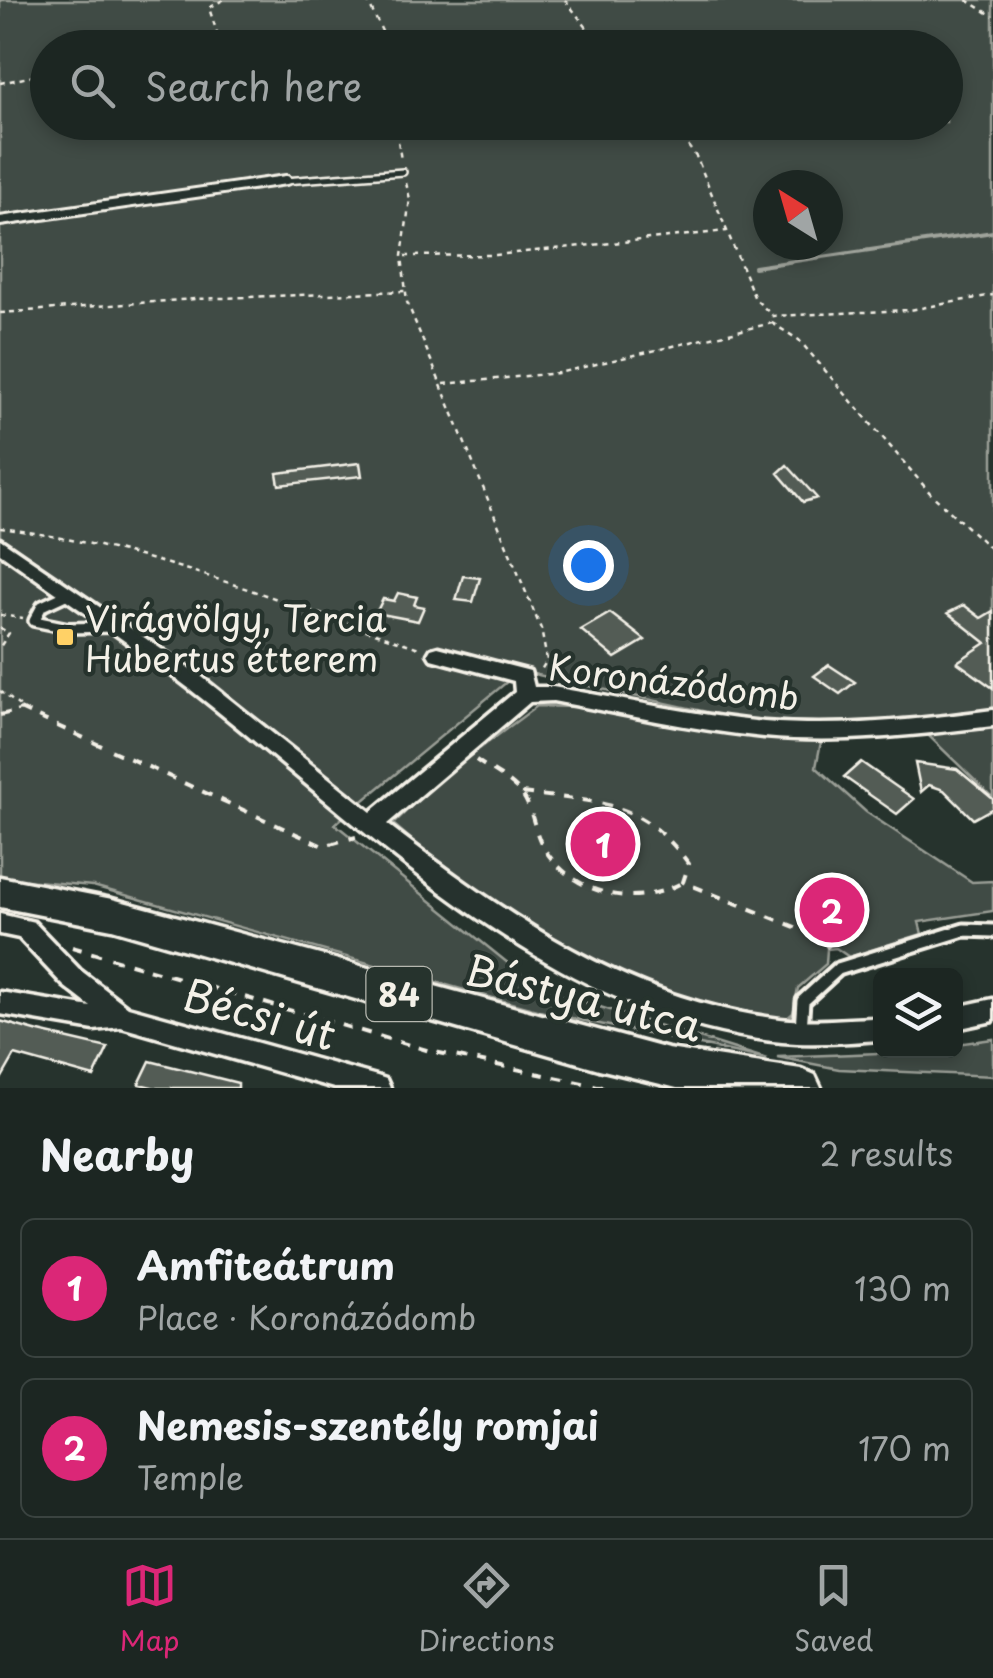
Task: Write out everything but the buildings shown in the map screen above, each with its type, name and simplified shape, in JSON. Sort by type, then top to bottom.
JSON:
[{"type":"main road","name":"Bástya utca","points":[[0,892],[112,914],[598,1051],[668,1068],[801,1088]]},
{"type":"street","points":[[0,545],[220,701],[364,830],[536,947],[664,1004],[726,1023],[801,1033],[873,1030]]},
{"type":"street","name":"Koronázódomb","points":[[438,654],[522,676],[525,695],[553,694],[735,726],[826,732],[908,729],[993,718]]},
{"type":"street","points":[[364,830],[525,695]]},
{"type":"street","name":"Bécsi út","points":[[0,924],[26,929],[72,978],[121,1016]]},
{"type":"street","name":"Bécsi út","points":[[0,1004],[94,1018],[121,1016],[377,1088]]},
{"type":"street","points":[[963,1017],[993,1013]]},
{"type":"lane","points":[[0,221],[264,182],[404,172]]},
{"type":"lane","points":[[70,593],[42,606],[34,621],[68,628],[116,626]]},
{"type":"lane","points":[[801,1033],[803,1002],[838,969],[964,930],[993,931]]},
{"type":"path","points":[[217,30],[209,8],[223,0]]},
{"type":"path","points":[[368,0],[382,30]]},
{"type":"path","points":[[565,0],[589,30]]},
{"type":"path","points":[[967,0],[993,16]]},
{"type":"path","points":[[0,83],[30,77]]},
{"type":"path","name":"Koronázódomb","points":[[397,140],[410,199],[402,256],[406,291],[541,629],[548,660],[525,695]]},
{"type":"path","points":[[684,140],[697,158],[750,288],[773,316],[772,323]]},
{"type":"path","points":[[402,256],[496,255],[727,232]]},
{"type":"path","points":[[0,314],[176,300],[406,291]]},
{"type":"path","points":[[773,316],[910,310],[993,295]]},
{"type":"path","points":[[443,384],[558,373],[772,323],[799,340],[931,494],[993,550]]},
{"type":"path","points":[[0,528],[48,534],[197,573],[363,632],[438,654]]},
{"type":"path","points":[[0,615],[34,621]]},
{"type":"path","points":[[0,628],[9,632],[0,647]]},
{"type":"path","points":[[205,677],[227,662]]},
{"type":"path","points":[[0,691],[22,710],[324,846],[364,830]]},
{"type":"path","points":[[0,716],[22,710]]},
{"type":"path","points":[[463,750],[522,793],[606,801],[634,812],[675,843],[688,864],[683,882],[654,899],[638,901],[594,887],[546,853],[533,829],[522,793]]},
{"type":"path","points":[[683,882],[820,937],[834,952],[838,969]]},
{"type":"path","points":[[33,935],[430,1050],[607,1088]]},
{"type":"shaded area","points":[[0,0],[993,0],[993,798],[927,734],[821,742],[816,767],[866,812],[972,882],[993,881],[993,911],[919,922],[922,934],[849,957],[836,948],[827,949],[826,964],[798,988],[793,1013],[777,1027],[611,976],[503,918],[393,824],[439,779],[537,706],[577,707],[812,740],[757,723],[520,671],[335,824],[539,988],[767,1059],[547,1013],[93,886],[0,878]]},
{"type":"shaded area","points":[[993,1039],[993,1076],[839,1069],[777,1057],[873,1053],[873,1058],[963,1058],[963,1043]]},
{"type":"waterway","points":[[754,267],[993,232]]},
{"type":"place","name":"Virágvölgy, Tercia Hubertus étterem","points":[[65,637]]},
{"type":"place","name":"Amfiteátrum","points":[[603,844]]},
{"type":"place","name":"Nemesis-szentély romjai","points":[[832,910]]}]
